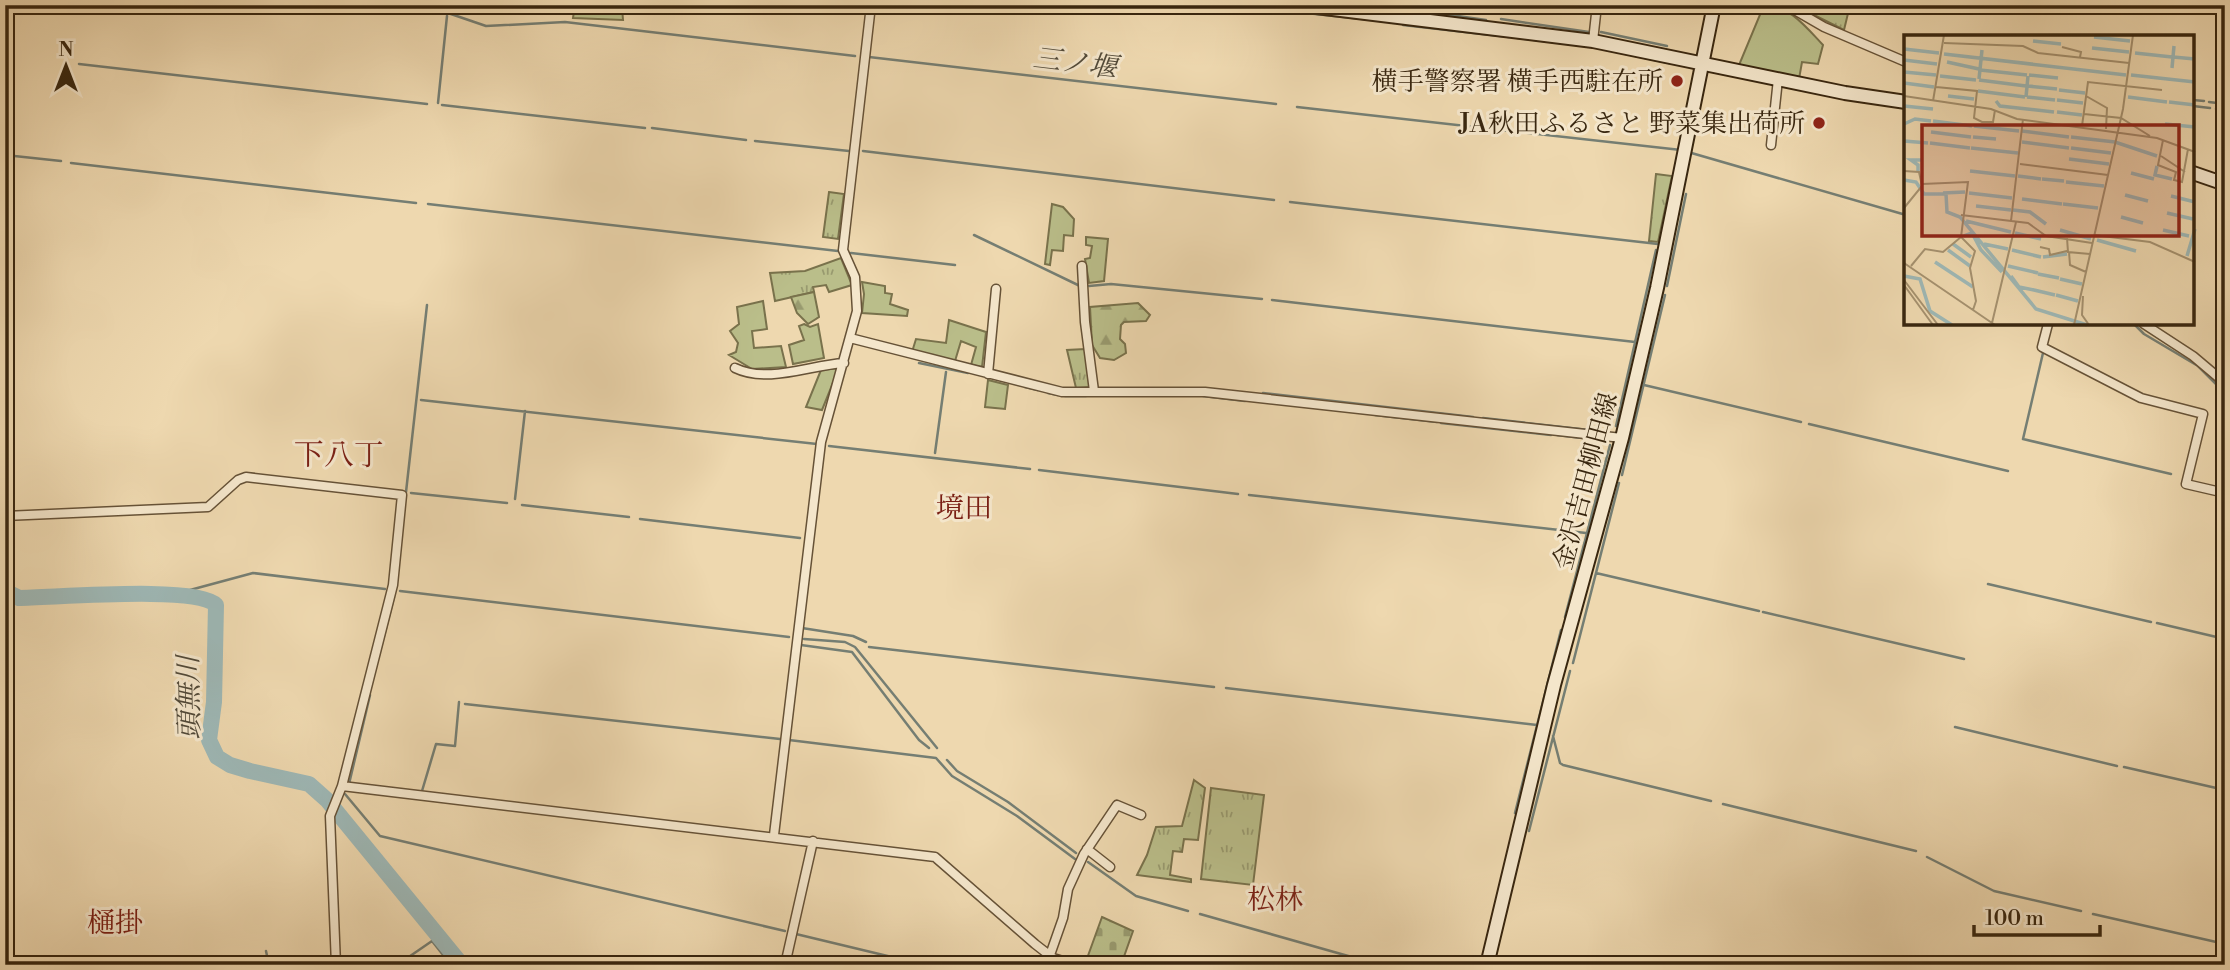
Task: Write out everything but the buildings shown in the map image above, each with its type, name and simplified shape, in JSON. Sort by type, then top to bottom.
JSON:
[{"type":"main road","points":[[1300,5],[1392,11],[1592,41],[1904,102]]},
{"type":"main road","name":"金沢吉田柳田線","points":[[1487,962],[1554,685],[1622,438],[1714,5]]},
{"type":"main road","points":[[2195,174],[2225,184]]},
{"type":"street","points":[[774,835],[821,442],[855,324],[858,293],[843,250],[871,5]]},
{"type":"street","points":[[1592,41],[1597,5]]},
{"type":"street","points":[[1786,5],[1824,27],[1904,61]]},
{"type":"street","points":[[1770,145],[1778,79]]},
{"type":"street","points":[[1082,266],[1087,345],[1094,391]]},
{"type":"street","points":[[988,374],[996,289]]},
{"type":"street","points":[[2047,326],[2042,347],[2141,398],[2203,414],[2186,484],[2225,493]]},
{"type":"street","points":[[2147,326],[2193,356],[2225,383]]},
{"type":"street","points":[[850,338],[1062,393],[1205,392],[1622,438]]},
{"type":"street","points":[[735,368],[745,373],[773,374],[821,364],[844,363]]},
{"type":"street","points":[[5,516],[208,507],[238,480],[246,477],[402,495],[393,585],[342,786],[330,816],[336,965]]},
{"type":"street","points":[[342,786],[774,835],[935,857],[1050,955],[1076,965]]},
{"type":"street","points":[[1050,955],[1063,918],[1068,889],[1087,849],[1117,805],[1141,815]]},
{"type":"street","points":[[785,965],[813,841]]},
{"type":"street","points":[[1087,849],[1110,867]]},
{"type":"street","points":[[1487,962],[1530,965]]},
{"type":"green space","points":[[575,5],[597,5],[598,11],[622,7],[623,20],[573,18]]},
{"type":"green space","points":[[1764,5],[1789,13],[1823,45],[1818,64],[1802,62],[1799,79],[1739,65]]},
{"type":"green space","points":[[1794,5],[1850,5],[1844,30]]},
{"type":"green space","points":[[1656,174],[1672,176],[1658,242],[1649,241]]},
{"type":"green space","points":[[829,192],[844,194],[838,239],[823,237]]},
{"type":"green space","points":[[1052,204],[1063,207],[1074,219],[1073,236],[1064,235],[1063,251],[1052,250],[1050,265],[1045,264]]},
{"type":"green space","points":[[1086,237],[1108,239],[1104,281],[1089,283],[1085,259],[1090,258],[1092,246],[1086,245]]},
{"type":"green space","points":[[841,258],[852,285],[829,292],[826,285],[813,287],[814,292],[775,301],[770,273],[805,271]]},
{"type":"green space","points":[[862,282],[885,286],[885,293],[892,294],[890,304],[908,310],[907,316],[862,313]]},
{"type":"green space","points":[[814,292],[819,317],[808,324],[797,313],[791,297]]},
{"type":"green space","points":[[763,301],[767,329],[752,331],[754,348],[781,346],[786,367],[752,369],[729,355],[736,352],[738,343],[730,331],[739,324],[737,307]]},
{"type":"green space","points":[[1138,303],[1150,315],[1146,321],[1124,322],[1121,325],[1120,339],[1125,344],[1126,353],[1114,360],[1100,358],[1092,345],[1090,307]]},
{"type":"green space","points":[[949,320],[986,332],[982,367],[971,365],[976,347],[961,341],[955,361],[912,352],[916,339],[946,343]]},
{"type":"green space","points":[[804,324],[810,327],[818,324],[824,358],[793,364],[789,345],[804,340],[799,326]]},
{"type":"green space","points":[[1085,349],[1091,387],[1076,388],[1067,350]]},
{"type":"green space","points":[[839,368],[822,410],[806,407],[821,370]]},
{"type":"green space","points":[[988,380],[1008,385],[1005,409],[985,407]]},
{"type":"green space","points":[[1194,780],[1205,788],[1198,840],[1184,839],[1182,852],[1173,851],[1170,875],[1191,879],[1191,882],[1137,875],[1156,827],[1182,826]]},
{"type":"green space","points":[[1211,788],[1264,795],[1253,885],[1201,879]]},
{"type":"green space","points":[[1102,917],[1133,931],[1121,965],[1085,964]]},
{"type":"waterway","name":"三ノ堰","points":[[386,5],[432,11]]},
{"type":"waterway","points":[[1237,5],[1291,11]]},
{"type":"waterway","points":[[2190,5],[2225,9]]},
{"type":"waterway","points":[[1401,8],[1486,20]]},
{"type":"waterway","name":"三ノ堰","points":[[448,13],[486,26],[565,22],[855,56]]},
{"type":"waterway","points":[[1306,13],[1381,21]]},
{"type":"waterway","points":[[438,103],[447,16]]},
{"type":"waterway","points":[[1501,19],[1589,32]]},
{"type":"waterway","points":[[1403,25],[1509,37]]},
{"type":"waterway","points":[[1601,32],[1667,46]]},
{"type":"waterway","points":[[1517,38],[1594,47]]},
{"type":"waterway","points":[[1607,50],[1669,63]]},
{"type":"waterway","name":"三ノ堰","points":[[869,57],[1276,104]]},
{"type":"waterway","points":[[79,64],[427,104]]},
{"type":"waterway","points":[[2195,100],[2204,101]]},
{"type":"waterway","points":[[2209,102],[2225,104]]},
{"type":"waterway","points":[[442,105],[645,128]]},
{"type":"waterway","points":[[2195,106],[2210,108]]},
{"type":"waterway","name":"三ノ堰","points":[[1297,107],[1681,150]]},
{"type":"waterway","points":[[2216,109],[2225,110]]},
{"type":"waterway","points":[[652,128],[746,140]]},
{"type":"waterway","points":[[755,141],[849,151]]},
{"type":"waterway","points":[[863,151],[1274,200]]},
{"type":"waterway","name":"三ノ堰","points":[[1688,152],[1904,214]]},
{"type":"waterway","points":[[5,155],[61,161]]},
{"type":"waterway","points":[[71,163],[416,203]]},
{"type":"waterway","points":[[2220,173],[2225,175]]},
{"type":"waterway","points":[[1667,286],[1686,194]]},
{"type":"waterway","points":[[1290,202],[1658,244]]},
{"type":"waterway","points":[[428,204],[838,251]]},
{"type":"waterway","points":[[974,235],[1080,286]]},
{"type":"waterway","points":[[1616,426],[1656,250]]},
{"type":"waterway","points":[[851,253],[955,265]]},
{"type":"waterway","points":[[1089,286],[1111,284],[1262,299]]},
{"type":"waterway","points":[[1622,475],[1665,295]]},
{"type":"waterway","points":[[1272,300],[1635,342]]},
{"type":"waterway","points":[[406,492],[427,305]]},
{"type":"waterway","name":"三ノ堰","points":[[2136,326],[2144,334],[2198,366],[2225,393]]},
{"type":"waterway","points":[[2043,353],[2023,439],[2171,474]]},
{"type":"waterway","points":[[919,363],[968,373]]},
{"type":"waterway","points":[[935,453],[946,372]]},
{"type":"waterway","points":[[1644,385],[1801,422]]},
{"type":"waterway","points":[[1025,387],[1038,390]]},
{"type":"waterway","points":[[1048,393],[1058,395]]},
{"type":"waterway","points":[[1263,393],[1473,417]]},
{"type":"waterway","points":[[1065,396],[1086,396]]},
{"type":"waterway","points":[[1203,396],[1245,401]]},
{"type":"waterway","points":[[421,400],[817,444]]},
{"type":"waterway","points":[[515,499],[525,411]]},
{"type":"waterway","points":[[1375,415],[1437,422]]},
{"type":"waterway","points":[[1483,418],[1598,431]]},
{"type":"waterway","points":[[1441,423],[1551,435]]},
{"type":"waterway","points":[[1809,424],[2008,471]]},
{"type":"waterway","points":[[1557,435],[1607,441]]},
{"type":"waterway","points":[[1565,617],[1610,445]]},
{"type":"waterway","points":[[829,446],[1030,469]]},
{"type":"waterway","points":[[1039,470],[1238,494]]},
{"type":"waterway","points":[[1573,663],[1619,483]]},
{"type":"waterway","points":[[411,493],[507,503]]},
{"type":"waterway","points":[[1249,495],[1586,533]]},
{"type":"waterway","points":[[522,505],[629,517]]},
{"type":"waterway","points":[[640,519],[800,538]]},
{"type":"waterway","points":[[184,595],[190,590],[253,573],[385,589]]},
{"type":"waterway","points":[[1596,573],[1759,611]]},
{"type":"waterway","points":[[1988,584],[2151,622]]},
{"type":"waterway","name":"頭無川","points":[[5,591],[19,598],[182,595],[216,605],[214,702],[209,740],[217,757],[230,765],[250,771],[309,784],[327,800],[462,965]]},
{"type":"waterway","points":[[400,591],[789,637]]},
{"type":"waterway","points":[[371,686],[394,597]]},
{"type":"waterway","points":[[1763,612],[1964,659]]},
{"type":"waterway","points":[[2157,623],[2225,639]]},
{"type":"waterway","points":[[802,628],[853,636],[866,642]]},
{"type":"waterway","points":[[1515,813],[1561,630]]},
{"type":"waterway","points":[[804,639],[845,642],[855,647],[937,748]]},
{"type":"waterway","points":[[801,645],[852,652],[919,740],[929,748]]},
{"type":"waterway","points":[[869,647],[1214,687]]},
{"type":"waterway","points":[[1529,831],[1570,671]]},
{"type":"waterway","points":[[1226,688],[1537,725]]},
{"type":"waterway","points":[[349,784],[370,695]]},
{"type":"waterway","points":[[422,791],[436,744],[455,746],[459,702]]},
{"type":"waterway","points":[[465,704],[780,739]]},
{"type":"waterway","points":[[1955,727],[2117,766]]},
{"type":"waterway","points":[[1553,736],[1560,763],[1563,765],[1711,801]]},
{"type":"waterway","points":[[789,740],[936,758],[952,776],[1017,816],[1075,859]]},
{"type":"waterway","points":[[947,760],[957,771],[1008,802],[1076,853]]},
{"type":"waterway","points":[[2124,767],[2225,790]]},
{"type":"waterway","points":[[345,794],[380,836],[785,931]]},
{"type":"waterway","points":[[1723,804],[1916,851]]},
{"type":"waterway","points":[[1927,857],[1994,891],[2081,911]]},
{"type":"waterway","points":[[1088,862],[1136,896],[1188,911]]},
{"type":"waterway","points":[[1200,914],[1380,965]]},
{"type":"waterway","points":[[2093,914],[2225,944]]},
{"type":"waterway","points":[[796,934],[925,965]]},
{"type":"waterway","points":[[379,965],[400,963],[432,941],[451,965]]},
{"type":"waterway","points":[[266,951],[269,965]]},
{"type":"waterway","points":[[1329,965],[1331,961]]},
{"type":"place","name":"横手警察署 横手西駐在所","points":[[1677,81]]},
{"type":"place","name":"JA秋田ふるさと 野菜集出荷所","points":[[1819,123]]},
{"type":"district","name":"下八丁","points":[[339,455]]},
{"type":"district","name":"境田","points":[[964,507]]},
{"type":"district","name":"松林","points":[[1275,899]]},
{"type":"district","name":"樋掛","points":[[115,922]]}]
